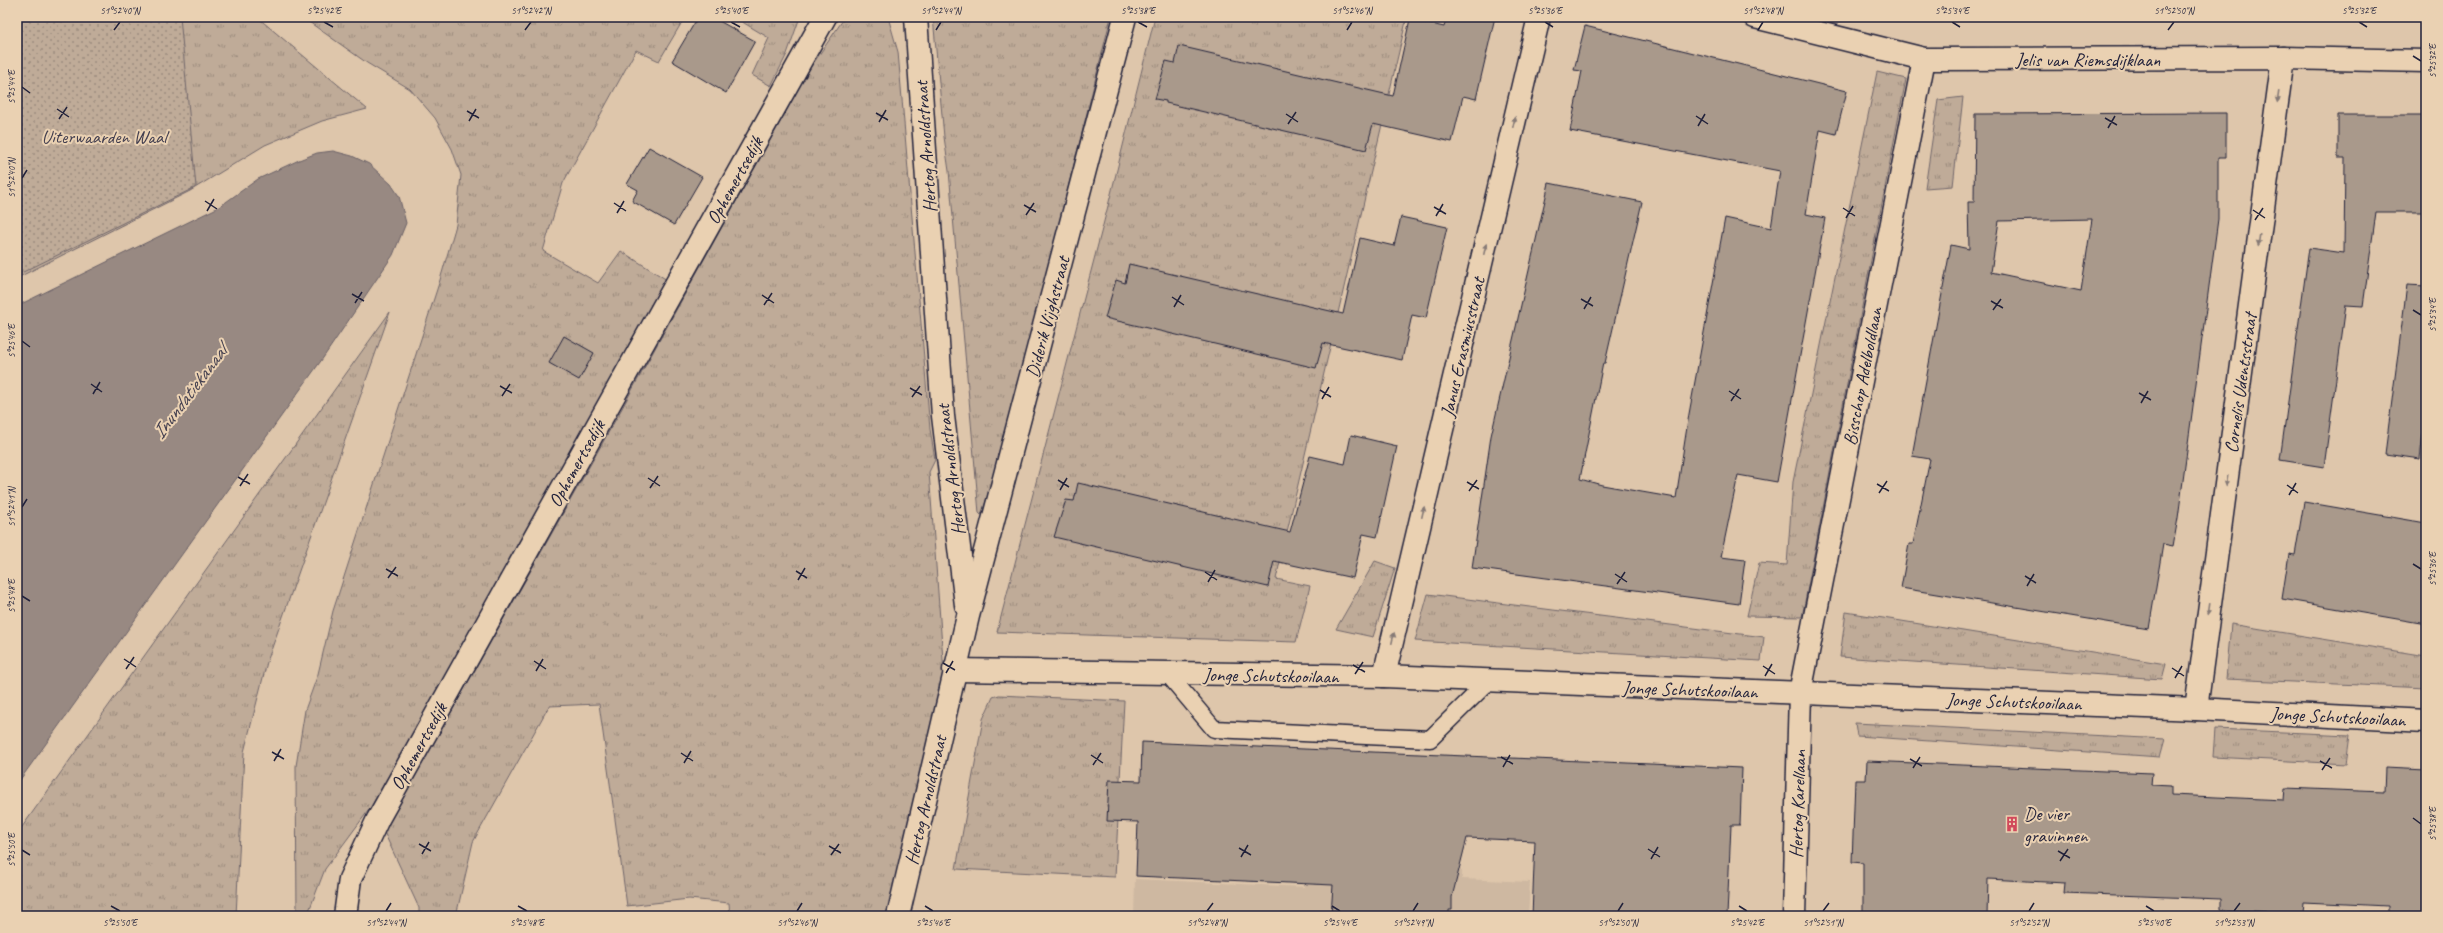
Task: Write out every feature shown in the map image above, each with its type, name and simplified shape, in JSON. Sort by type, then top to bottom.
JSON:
[{"type":"street","name":"Ophemertsedijk","points":[[345,916],[350,879],[378,819],[825,17]]},
{"type":"street","name":"Hertog Arnoldstraat","points":[[898,916],[954,670],[968,616],[943,416],[916,17]]},
{"type":"street","name":"Diderik Vijghstraat","points":[[968,616],[1125,17]]},
{"type":"street","name":"Janus Erasmiusstraat","points":[[1384,676],[1539,17]]},
{"type":"street","name":"Jelis van Riemsdijklaan","points":[[1755,17],[1924,59],[2284,58],[2426,61]]},
{"type":"street","name":"Cornelis Udentsstraat","points":[[2196,708],[2284,58]]},
{"type":"street","name":"Bisschop Adelboldlaan","points":[[1800,693],[1924,59]]},
{"type":"street","name":"Jonge Schutskooilaan","points":[[954,670],[1384,676],[2196,708],[2426,721]]},
{"type":"street","name":"Hertog Karellaan","points":[[1794,916],[1800,693]]},
{"type":"lane","points":[[1167,673],[1214,729],[1430,739],[1490,680]]},
{"type":"shaded area","points":[[1306,863],[1462,870],[1462,879],[1530,882],[1528,916],[1134,916],[1135,879],[1304,887]]},
{"type":"green space","name":"Uiterwaarden Waal","points":[[17,17],[257,17],[367,109],[322,121],[265,145],[190,191],[17,278]]},
{"type":"green space","name":"Uiterwaarden Waal","points":[[17,17],[180,17],[196,187],[17,275]]},
{"type":"green space","points":[[302,17],[685,17],[659,61],[636,50],[563,183],[543,251],[598,283],[621,251],[667,280],[371,807],[325,869],[307,916],[297,916],[296,766],[305,710],[318,674],[333,611],[440,280],[456,225],[461,175],[452,149],[435,118],[410,89],[367,63]]},
{"type":"green space","points":[[734,17],[800,17],[787,54],[771,86],[752,75],[769,38]]},
{"type":"green space","points":[[845,17],[888,17],[898,52],[930,429],[935,460],[929,472],[944,673],[912,828],[887,916],[730,916],[729,903],[689,899],[627,906],[599,704],[549,706],[473,842],[456,916],[419,916],[419,908],[384,832],[621,410],[808,71]]},
{"type":"green space","points":[[933,17],[1111,17],[998,467],[981,515],[979,513],[949,171],[944,137]]},
{"type":"green space","points":[[1155,17],[1407,17],[1276,579],[1310,586],[1296,642],[997,632],[1108,206]]},
{"type":"green space","points":[[1877,72],[1906,79],[1802,617],[1747,616],[1759,563],[1787,565],[1793,482]]},
{"type":"green space","points":[[1963,97],[1953,186],[1925,188],[1938,100]]},
{"type":"green space","points":[[390,312],[267,662],[244,752],[236,916],[17,916],[17,834]]},
{"type":"green space","points":[[1375,561],[1395,568],[1373,637],[1336,629]]},
{"type":"green space","points":[[1428,594],[1764,637],[1761,661],[1415,641]]},
{"type":"green space","points":[[1846,612],[2166,664],[2162,679],[1840,657]]},
{"type":"green space","points":[[2231,624],[2426,656],[2426,688],[2226,679]]},
{"type":"green space","points":[[999,695],[1124,701],[1115,877],[956,869],[983,719],[993,697]]},
{"type":"green space","points":[[1855,723],[2165,739],[2160,757],[1857,736]]},
{"type":"green space","points":[[2215,729],[2350,735],[2346,764],[2213,757]]},
{"type":"water","name":"Inundatiekanaal","points":[[333,151],[352,156],[369,164],[391,184],[399,196],[406,223],[393,255],[323,358],[17,784],[17,306],[219,207],[258,179],[317,153]]},
{"type":"building","points":[[698,17],[712,17],[755,41],[726,93],[672,61]]},
{"type":"building","points":[[1447,17],[1495,17],[1476,99],[1463,96],[1452,142],[1373,124],[1366,150],[1166,103],[1166,101],[1155,99],[1166,61],[1175,63],[1179,46],[1393,96],[1410,19],[1444,27]]},
{"type":"building","points":[[1585,26],[1847,91],[1836,134],[1820,130],[1806,214],[1825,218],[1777,482],[1738,475],[1721,557],[1745,560],[1739,604],[1472,568],[1491,436],[1549,183],[1642,202],[1605,363],[1603,363],[1580,479],[1602,485],[1676,498],[1689,414],[1725,218],[1771,228],[1780,171],[1570,131],[1582,71],[1574,70]]},
{"type":"building","points":[[2226,113],[2226,158],[2218,158],[2218,219],[2178,518],[2173,546],[2163,544],[2149,629],[1901,588],[1909,544],[1913,544],[1930,459],[1912,456],[1951,245],[1969,249],[1968,202],[1974,202],[1975,114]],"holes":[[[2092,219],[2081,291],[1991,272],[1999,221]]]},
{"type":"building","points":[[2338,115],[2426,115],[2426,212],[2376,212],[2363,306],[2346,305],[2324,467],[2280,460],[2309,248],[2344,253],[2345,158],[2338,158]]},
{"type":"building","points":[[649,147],[702,177],[674,225],[632,201],[638,190],[627,184]]},
{"type":"building","points":[[1401,217],[1447,227],[1426,318],[1412,315],[1402,360],[1323,343],[1316,368],[1105,318],[1116,280],[1125,283],[1129,264],[1343,314],[1360,238],[1394,246]]},
{"type":"building","points":[[2407,285],[2426,286],[2426,406],[2420,459],[2385,454]]},
{"type":"building","points":[[564,336],[594,353],[579,380],[549,363]]},
{"type":"building","points":[[1351,435],[1397,446],[1377,537],[1363,534],[1353,578],[1274,561],[1268,587],[1054,537],[1066,500],[1074,501],[1078,483],[1290,532],[1310,456],[1345,464]]},
{"type":"building","points":[[2304,502],[2426,523],[2426,624],[2282,599],[2289,554],[2295,555]]},
{"type":"building","points":[[1142,742],[1742,768],[1740,825],[1731,825],[1727,916],[1532,916],[1535,841],[1467,838],[1452,897],[1452,910],[1449,910],[1449,916],[1331,916],[1333,885],[1136,876],[1138,822],[1107,821],[1109,780],[1141,781]]},
{"type":"building","points":[[1867,761],[2152,773],[2151,785],[2171,786],[2171,795],[2284,800],[2285,788],[2384,792],[2385,768],[2426,770],[2426,916],[2388,916],[2388,906],[2304,902],[2303,913],[2221,910],[2221,899],[2064,893],[2065,883],[1988,879],[1987,916],[1863,916],[1863,863],[1852,862],[1855,780],[1866,780]]},
{"type":"place","name":"De vier gravinnen","points":[[2012,824]]}]
